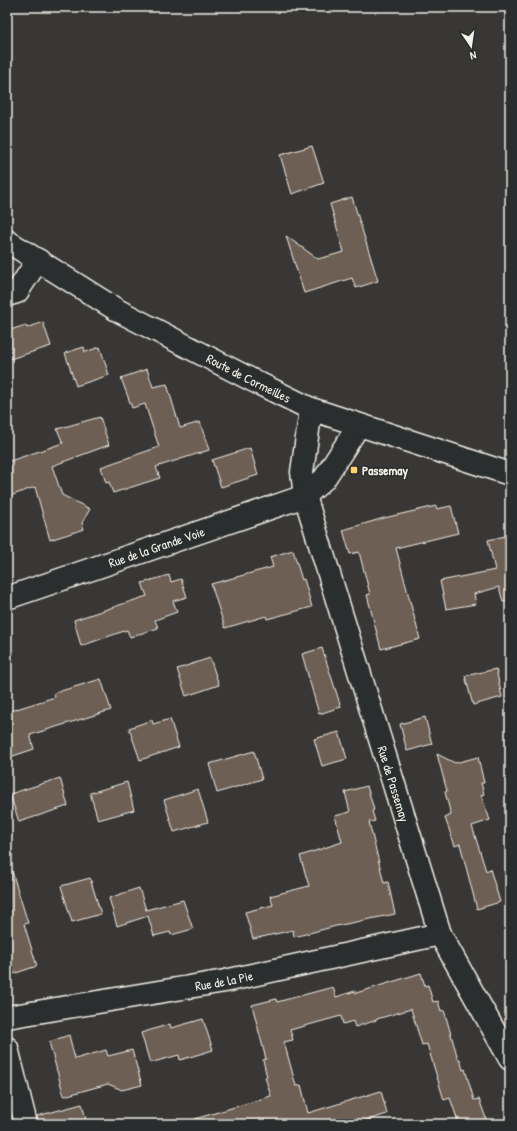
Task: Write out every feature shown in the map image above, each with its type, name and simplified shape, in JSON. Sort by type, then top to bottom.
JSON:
[{"type":"street","name":"Route de Cormeilles","points":[[7,241],[117,310],[311,409],[510,474]]},
{"type":"street","points":[[7,294],[17,292],[38,260]]},
{"type":"street","points":[[305,496],[302,472],[311,409]]},
{"type":"street","name":"Rue de la Grande Voie","points":[[7,598],[305,496],[324,478],[359,425]]},
{"type":"street","name":"Rue de Passemay","points":[[305,496],[444,945],[510,1059]]},
{"type":"street","name":"Rue de la Pie","points":[[7,1017],[225,981],[440,934]]},
{"type":"street","points":[[7,1048],[26,1124]]},
{"type":"building","points":[[312,146],[324,183],[292,194],[280,155]]},
{"type":"building","points":[[352,197],[378,281],[356,288],[352,278],[304,293],[286,236],[318,259],[344,252],[330,204]]},
{"type":"building","points":[[43,322],[51,346],[7,360],[7,331],[26,325],[27,328]]},
{"type":"building","points":[[84,347],[85,352],[100,347],[109,375],[76,386],[65,353]]},
{"type":"building","points":[[147,369],[153,387],[167,384],[180,428],[200,422],[209,450],[156,467],[160,478],[113,493],[109,482],[106,483],[101,467],[159,447],[145,404],[132,408],[121,378]]},
{"type":"building","points":[[100,417],[109,445],[52,466],[62,495],[90,509],[82,523],[84,529],[50,540],[35,487],[7,497],[7,462],[63,443],[57,429]]},
{"type":"building","points":[[250,448],[258,475],[221,487],[212,460]]},
{"type":"building","points":[[436,506],[437,509],[451,506],[458,533],[396,548],[420,639],[381,649],[367,595],[370,594],[359,552],[350,554],[343,530],[384,518]]},
{"type":"building","points":[[510,535],[510,601],[503,602],[499,587],[474,594],[476,604],[446,609],[440,581],[495,570],[488,540]]},
{"type":"building","points":[[293,550],[302,580],[304,579],[312,607],[267,619],[266,616],[225,628],[211,584],[273,567],[270,557]]},
{"type":"building","points":[[169,575],[171,582],[181,579],[187,597],[173,601],[177,612],[155,620],[158,628],[130,637],[127,630],[81,646],[74,620],[147,596],[142,583]]},
{"type":"building","points":[[322,648],[341,707],[319,714],[302,654]]},
{"type":"building","points":[[210,658],[219,685],[186,696],[177,669]]},
{"type":"building","points":[[496,669],[502,697],[473,705],[465,676]]},
{"type":"building","points":[[101,679],[111,710],[30,735],[34,749],[7,758],[7,712],[55,697],[54,693]]},
{"type":"building","points":[[425,717],[432,744],[407,751],[400,724]]},
{"type":"building","points":[[170,719],[179,747],[140,760],[129,728],[152,720],[153,724]]},
{"type":"building","points":[[339,732],[347,759],[322,766],[314,739]]},
{"type":"building","points":[[254,751],[262,779],[217,793],[209,764]]},
{"type":"building","points":[[437,754],[455,763],[478,757],[484,783],[481,783],[484,794],[481,795],[490,820],[472,826],[486,871],[490,869],[500,902],[477,909],[460,844],[455,846],[445,818],[451,815],[445,792],[447,791]]},
{"type":"building","points":[[60,778],[68,806],[19,822],[10,794]]},
{"type":"building","points":[[127,782],[134,810],[98,820],[90,793]]},
{"type":"building","points":[[367,786],[374,810],[372,811],[375,821],[369,822],[384,883],[388,882],[395,914],[336,926],[294,937],[293,930],[253,939],[245,912],[273,905],[270,896],[309,886],[300,856],[342,842],[335,816],[350,812],[345,792]]},
{"type":"building","points":[[198,789],[208,822],[174,832],[164,800]]},
{"type":"building","points":[[11,868],[28,923],[24,924],[37,966],[13,974],[7,957],[7,869]]},
{"type":"building","points":[[90,878],[101,914],[72,922],[61,886]]},
{"type":"building","points":[[139,888],[146,910],[183,900],[193,929],[171,935],[170,932],[154,936],[148,916],[117,926],[109,898]]},
{"type":"building","points":[[421,973],[425,986],[428,985],[433,1002],[438,1001],[441,1011],[444,1010],[458,1059],[460,1059],[463,1070],[465,1069],[474,1100],[479,1099],[488,1124],[459,1124],[450,1098],[444,1100],[427,1044],[422,1045],[411,1009],[355,1027],[353,1021],[343,1024],[341,1016],[290,1030],[293,1040],[284,1042],[296,1086],[301,1085],[308,1113],[381,1091],[387,1114],[355,1124],[196,1124],[195,1119],[271,1096],[265,1077],[267,1077],[263,1060],[266,1059],[252,1005],[276,999],[277,1002],[333,987],[336,997],[355,991],[356,993]]},
{"type":"building","points":[[203,1019],[213,1050],[180,1060],[179,1055],[150,1063],[141,1033],[170,1024],[171,1028]]},
{"type":"building","points":[[69,1035],[75,1059],[106,1050],[108,1056],[132,1050],[142,1085],[122,1090],[108,1084],[64,1096],[49,1042]]},
{"type":"building","points":[[82,1104],[87,1124],[38,1124],[37,1116]]},
{"type":"place","name":"Passemay","points":[[354,470]]}]
